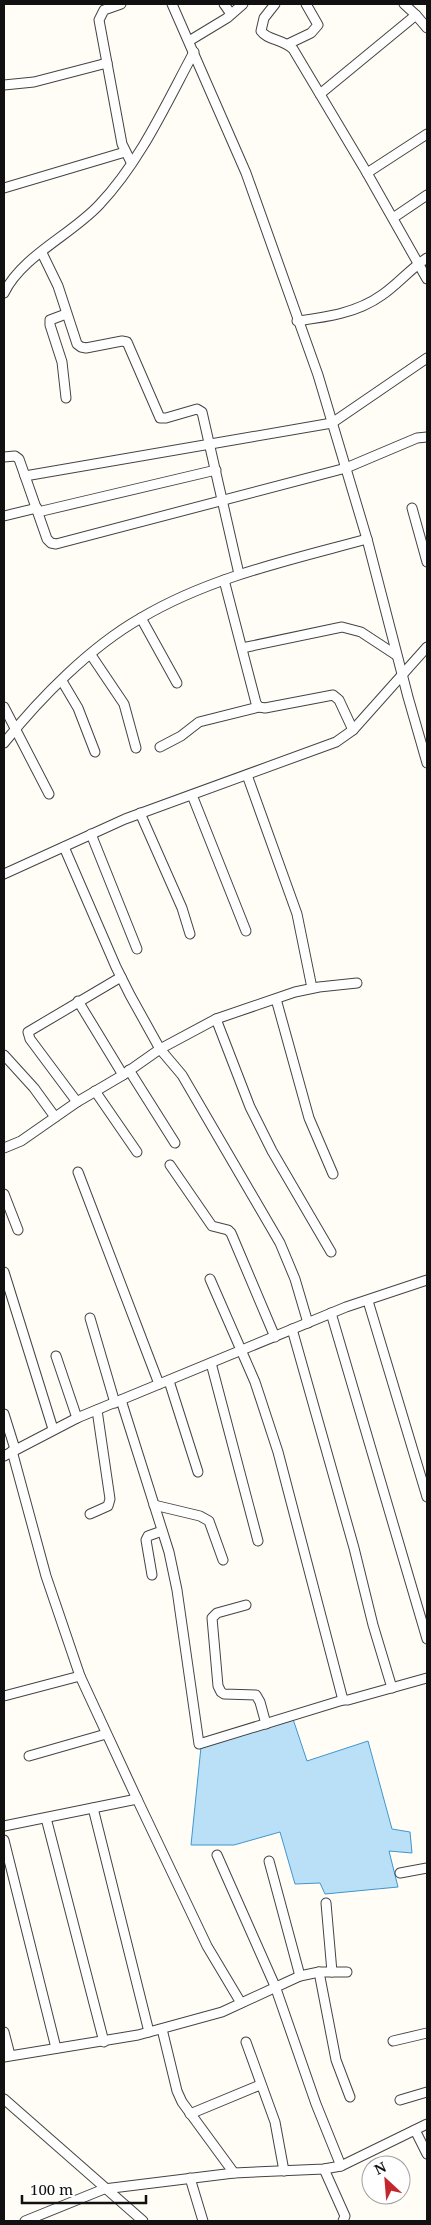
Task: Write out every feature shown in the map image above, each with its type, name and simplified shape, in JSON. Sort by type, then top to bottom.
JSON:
[{"type":"street","points":[[121,4],[104,10],[99,20],[125,152],[132,162]]},
{"type":"street","points":[[172,4],[246,173],[318,375],[367,539],[402,676],[425,742],[427,762]]},
{"type":"street","points":[[224,4],[231,14]]},
{"type":"street","points":[[189,42],[243,4]]},
{"type":"street","points":[[274,4],[264,18],[261,31],[264,35],[288,44],[367,173],[427,279]]},
{"type":"street","points":[[288,44],[311,33],[318,25],[306,4]]},
{"type":"street","points":[[404,4],[416,14],[427,28]]},
{"type":"street","points":[[320,94],[416,14]]},
{"type":"street","points":[[4,276],[18,271],[42,253],[87,217],[100,204],[132,162],[194,52]]},
{"type":"street","points":[[4,84],[34,82],[107,63]]},
{"type":"street","points":[[367,173],[427,134]]},
{"type":"street","points":[[4,188],[125,152]]},
{"type":"street","points":[[393,218],[427,195]]},
{"type":"street","points":[[42,253],[58,286],[74,337],[81,347],[122,341],[127,342],[160,418],[200,410],[210,444],[239,574]]},
{"type":"street","points":[[298,321],[334,316],[371,303],[427,258]]},
{"type":"street","points":[[4,293],[18,271]]},
{"type":"street","points":[[66,314],[50,320],[62,362],[66,398]]},
{"type":"street","points":[[25,476],[332,423],[427,358]]},
{"type":"street","points":[[4,457],[15,456],[19,459],[47,538],[51,543],[56,544],[346,468],[417,438],[427,437]]},
{"type":"street","points":[[4,516],[216,470]]},
{"type":"street","points":[[412,508],[427,562]]},
{"type":"street","points":[[4,743],[35,705],[91,655],[141,618],[186,594],[239,574],[367,539]]},
{"type":"street","points":[[224,580],[256,703],[259,707]]},
{"type":"street","points":[[141,618],[177,683]]},
{"type":"street","points":[[242,648],[342,628],[360,632],[396,654]]},
{"type":"street","points":[[4,874],[140,814],[336,742],[353,730],[427,647]]},
{"type":"street","points":[[91,655],[121,699],[136,748]]},
{"type":"street","points":[[62,681],[78,708],[95,752]]},
{"type":"street","points":[[160,748],[181,736],[192,725],[205,720],[259,707],[265,708],[333,695],[339,700],[353,730]]},
{"type":"street","points":[[4,706],[48,794]]},
{"type":"street","points":[[247,775],[297,914],[312,988]]},
{"type":"street","points":[[192,795],[246,931]]},
{"type":"street","points":[[140,814],[182,908],[190,934]]},
{"type":"street","points":[[91,834],[137,949]]},
{"type":"street","points":[[64,847],[121,977],[160,1049],[182,1075],[280,1243],[295,1279],[308,1323]]},
{"type":"street","points":[[77,1102],[28,1035],[32,1028],[121,977]]},
{"type":"street","points":[[4,1148],[21,1141],[77,1102],[160,1049],[216,1019],[312,988],[357,983]]},
{"type":"street","points":[[276,999],[309,1118],[333,1174]]},
{"type":"street","points":[[78,1001],[175,1143]]},
{"type":"street","points":[[216,1019],[250,1107],[272,1151],[331,1252]]},
{"type":"street","points":[[4,1055],[34,1088],[55,1117]]},
{"type":"street","points":[[95,1091],[137,1152]]},
{"type":"street","points":[[170,1165],[212,1226],[228,1230],[231,1233],[275,1337]]},
{"type":"street","points":[[78,1172],[160,1384]]},
{"type":"street","points":[[4,1194],[18,1230]]},
{"type":"street","points":[[4,1272],[8,1304],[53,1429]]},
{"type":"street","points":[[210,1279],[255,1382],[278,1452],[343,1700]]},
{"type":"street","points":[[10,1452],[53,1429],[241,1350],[331,1313],[427,1280]]},
{"type":"street","points":[[368,1300],[427,1497]]},
{"type":"street","points":[[331,1313],[427,1639]]},
{"type":"street","points":[[90,1318],[162,1531],[177,1590],[197,1741],[199,1744],[343,1700],[427,1678]]},
{"type":"street","points":[[292,1329],[392,1688]]},
{"type":"street","points":[[56,1356],[78,1418]]},
{"type":"street","points":[[211,1363],[258,1541]]},
{"type":"street","points":[[169,1380],[198,1472]]},
{"type":"street","points":[[90,1514],[108,1506],[110,1499],[97,1410]]},
{"type":"street","points":[[4,1414],[10,1452],[46,1576],[80,1676],[207,1946],[240,2003]]},
{"type":"street","points":[[154,1505],[200,1516],[209,1521],[223,1560]]},
{"type":"street","points":[[152,1575],[146,1540],[148,1536],[162,1531]]},
{"type":"street","points":[[246,1605],[217,1614],[212,1618],[218,1686],[224,1694],[256,1695],[266,1724]]},
{"type":"street","points":[[4,1696],[80,1676]]},
{"type":"street","points":[[29,1756],[106,1734]]},
{"type":"street","points":[[4,1826],[137,1799]]},
{"type":"street","points":[[92,1808],[149,2032]]},
{"type":"street","points":[[46,1818],[104,2042]]},
{"type":"street","points":[[4,1840],[7,1862],[56,2048]]},
{"type":"street","points":[[217,1856],[275,1986],[316,2104],[341,2166]]},
{"type":"street","points":[[269,1861],[300,1976]]},
{"type":"street","points":[[400,1873],[427,1868]]},
{"type":"street","points":[[326,1903],[332,1972]]},
{"type":"street","points":[[319,1972],[336,2060],[350,2097]]},
{"type":"street","points":[[4,2032],[7,2056],[104,2042],[162,2029],[222,2012],[300,1976],[319,1972],[347,1972]]},
{"type":"street","points":[[162,2029],[177,2090],[190,2114],[234,2174]]},
{"type":"street","points":[[393,2041],[427,2033]]},
{"type":"street","points":[[246,2042],[277,2130],[284,2171]]},
{"type":"street","points":[[190,2114],[260,2086]]},
{"type":"street","points":[[400,2100],[427,2092]]},
{"type":"street","points":[[4,2099],[142,2221]]},
{"type":"street","points":[[24,2221],[104,2189],[190,2178],[324,2170],[341,2166],[427,2124]]},
{"type":"street","points":[[415,2130],[427,2154]]},
{"type":"street","points":[[324,2170],[345,2216],[343,2221]]},
{"type":"street","points":[[190,2178],[203,2221]]},
{"type":"water","points":[[293,1719],[307,1761],[368,1741],[392,1829],[410,1832],[412,1853],[389,1851],[398,1887],[325,1894],[320,1883],[295,1884],[280,1832],[234,1845],[191,1845],[201,1747]]}]
